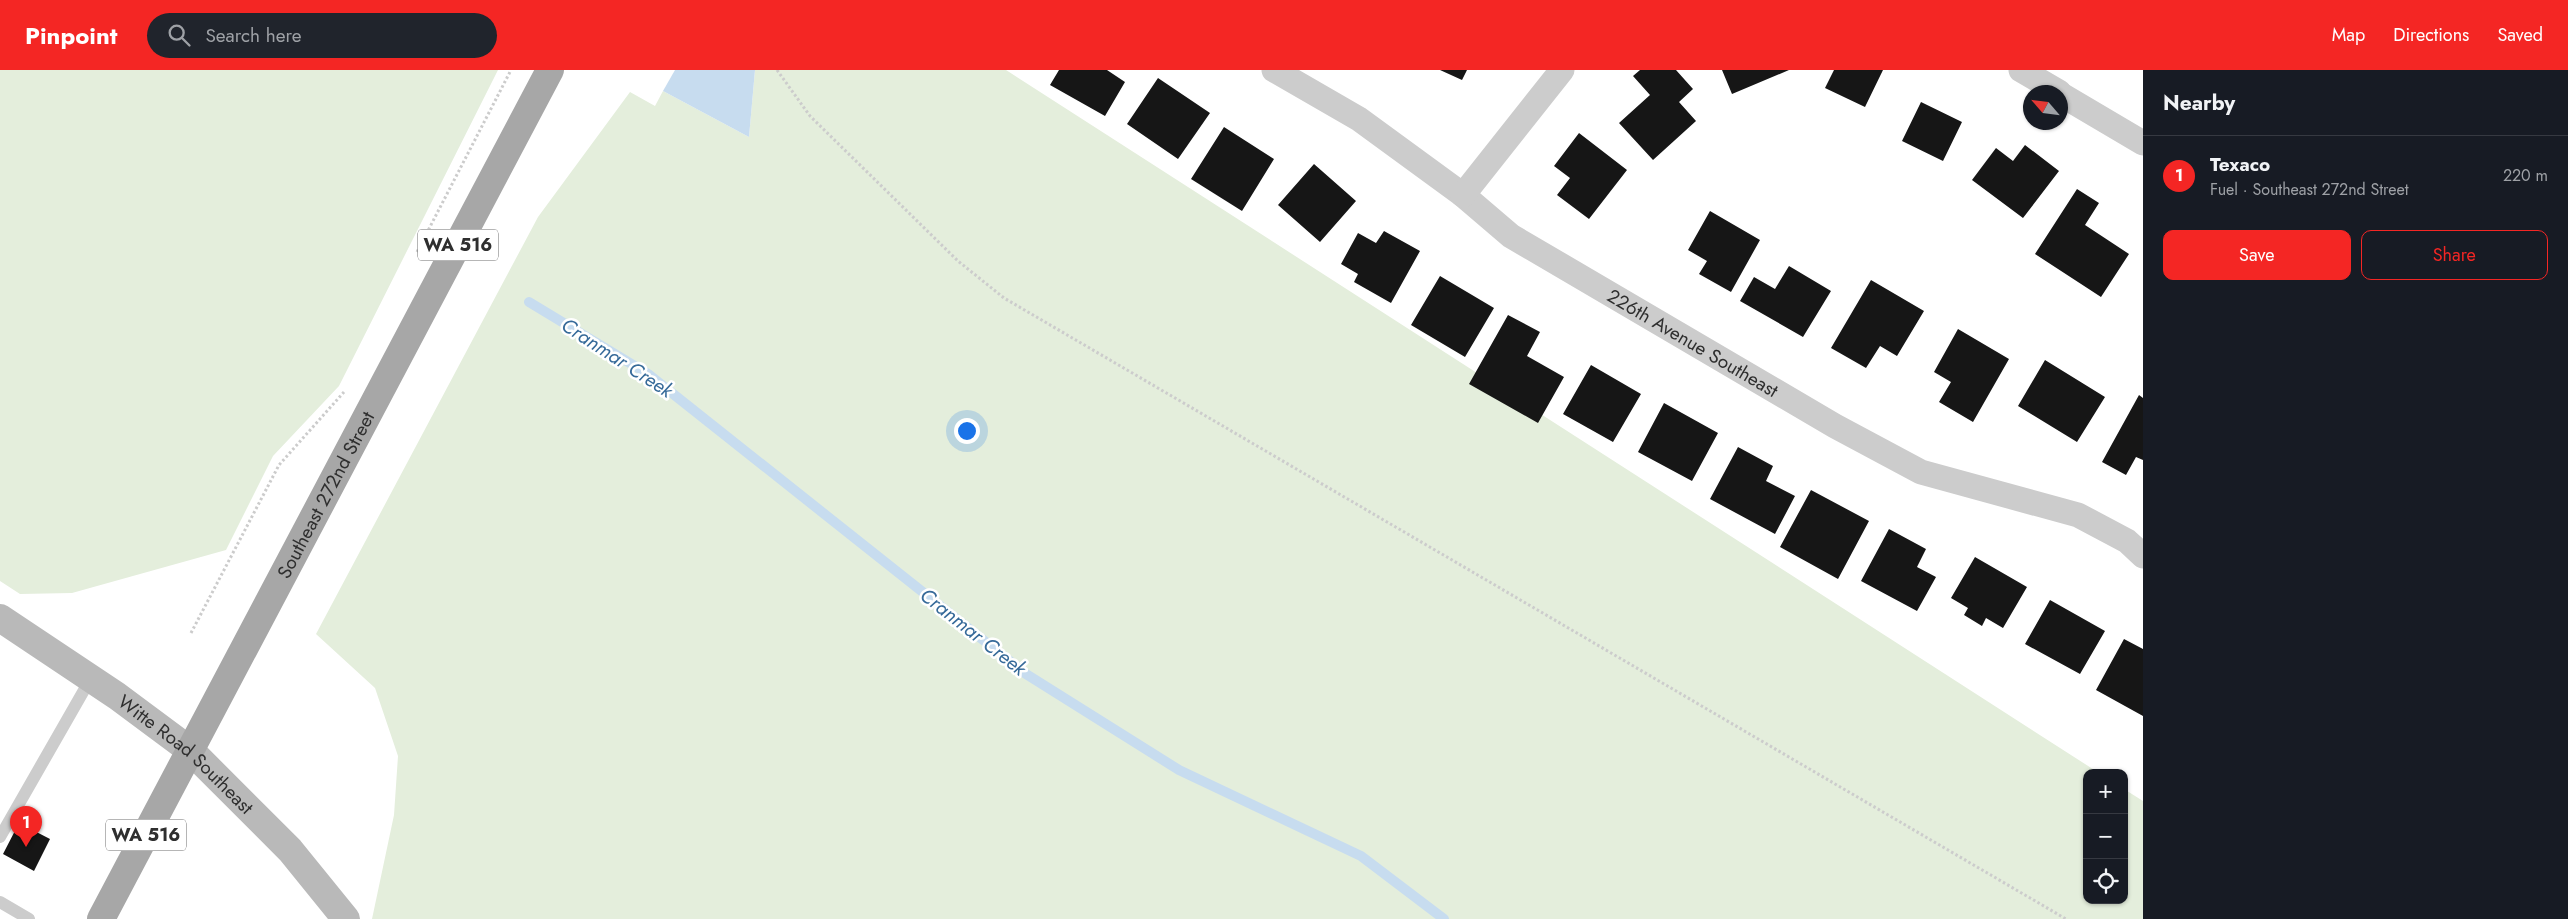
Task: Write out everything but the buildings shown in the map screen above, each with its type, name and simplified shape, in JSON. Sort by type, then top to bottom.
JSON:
[{"type":"main road","name":"Southeast 272nd Street","points":[[101,919],[550,70]]},
{"type":"street","name":"226th Avenue Southeast","points":[[1274,70],[1360,119],[1463,195],[1510,236],[1878,449],[1921,472],[2078,515],[2127,541],[2143,556]]},
{"type":"street","points":[[1463,195],[1562,70]]},
{"type":"street","points":[[2021,70],[2046,85]]},
{"type":"street","points":[[2068,98],[2143,143]]},
{"type":"street","name":"Witte Road Southeast","points":[[0,618],[91,678],[191,751],[290,850],[346,919]]},
{"type":"lane","points":[[0,837],[91,678]]},
{"type":"lane","points":[[0,902],[29,919]]},
{"type":"path","points":[[415,256],[510,70]]},
{"type":"path","points":[[777,70],[810,116],[958,261],[1004,298],[2066,919]]},
{"type":"path","points":[[191,633],[279,466],[346,390]]},
{"type":"green space","points":[[0,70],[498,70],[339,386],[273,456],[226,550],[72,593],[20,594],[0,581]]},
{"type":"green space","points":[[755,70],[1006,70],[2093,769],[2083,769],[2083,904],[2128,904],[2128,792],[2143,801],[2143,919],[372,919],[394,815],[398,756],[375,688],[316,634],[538,217],[630,92],[655,106],[663,91],[749,137]]},
{"type":"water","points":[[675,70],[755,70],[749,137],[663,91]]},
{"type":"waterway","name":"Cranmar Creek","points":[[529,302],[648,374],[1026,674],[1179,770],[1361,856],[1444,919]]},
{"type":"place","name":"Texaco","points":[[26,847]]}]
